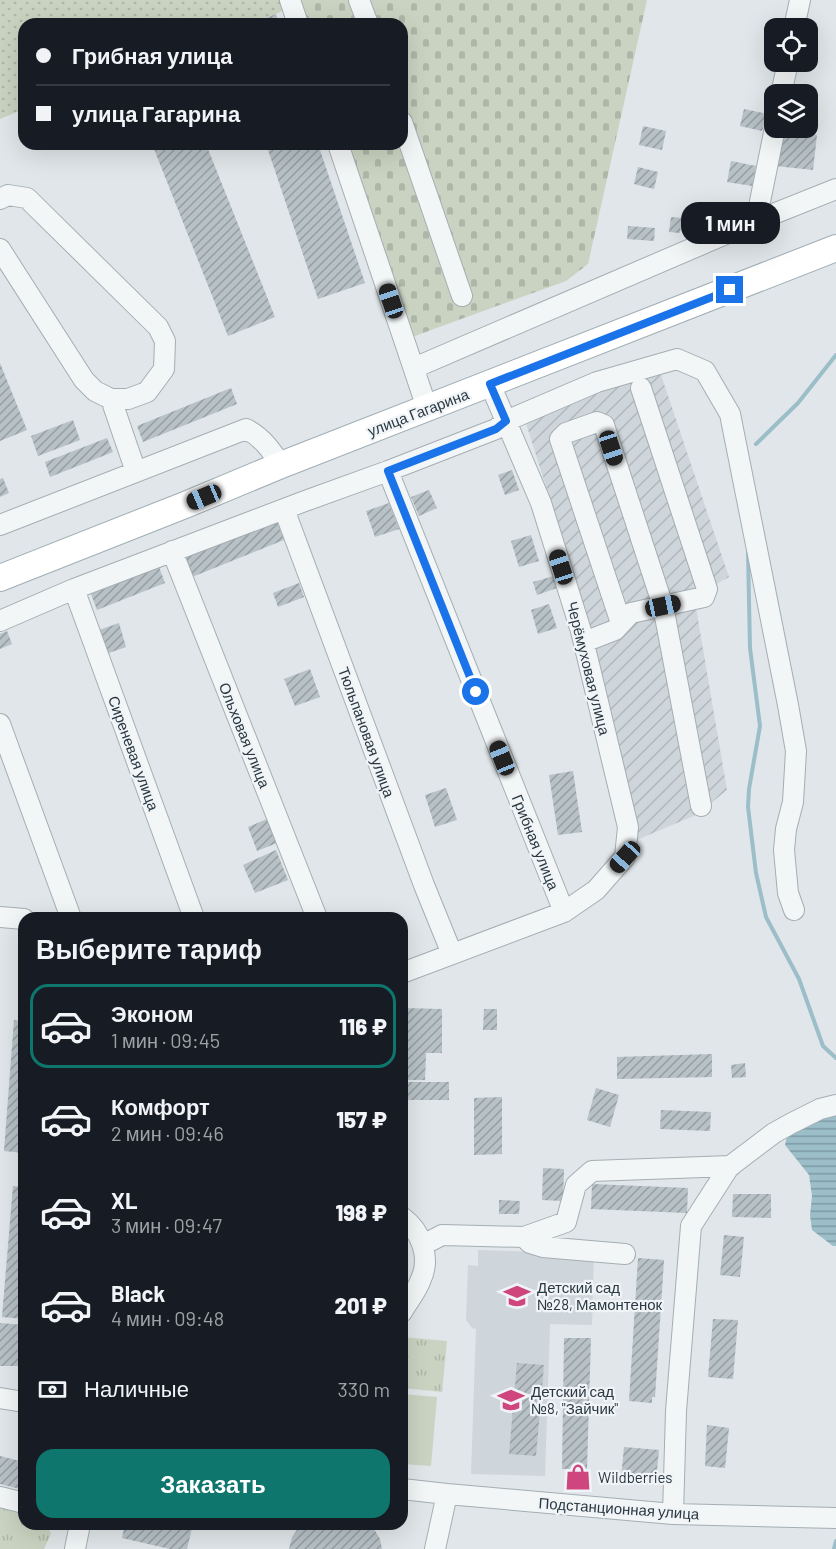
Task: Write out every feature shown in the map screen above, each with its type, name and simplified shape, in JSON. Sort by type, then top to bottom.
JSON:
[{"type":"main road","name":"улица Гагарина","points":[[0,578],[281,465],[836,248]]},
{"type":"street","points":[[290,0],[296,18]]},
{"type":"street","points":[[359,0],[366,18]]},
{"type":"street","points":[[796,18],[800,0]]},
{"type":"street","points":[[756,221],[773,138]]},
{"type":"street","points":[[408,139],[462,296]]},
{"type":"street","points":[[340,150],[427,408]]},
{"type":"street","points":[[414,368],[836,189]]},
{"type":"street","points":[[0,199],[8,195],[27,198],[158,327],[165,341],[164,369],[147,392],[128,399],[111,399],[95,391],[84,380],[0,249]]},
{"type":"street","points":[[0,621],[172,551],[496,429],[506,421],[597,382],[677,359],[705,371],[730,414],[796,751],[793,802],[786,829],[784,850],[788,892],[794,910]]},
{"type":"street","name":"Черёмуховая улица","points":[[490,384],[541,503],[581,630],[628,827],[625,857],[596,890],[564,912]]},
{"type":"street","points":[[584,642],[615,630],[631,614],[704,597],[707,588],[641,388]]},
{"type":"street","points":[[111,399],[136,472]]},
{"type":"street","points":[[621,623],[560,439],[566,433],[597,422],[604,425],[663,606],[701,806]]},
{"type":"street","points":[[0,525],[246,429],[256,434],[281,465]]},
{"type":"street","name":"Грибная улица","points":[[388,471],[564,912]]},
{"type":"street","name":"Тюльпановая улица","points":[[284,509],[452,954]]},
{"type":"street","name":"Ольховая улица","points":[[172,551],[315,912]]},
{"type":"street","name":"Сиреневая улица","points":[[74,589],[192,912]]},
{"type":"street","points":[[0,724],[69,912]]},
{"type":"street","points":[[408,970],[564,912]]},
{"type":"street","points":[[0,917],[18,919]]},
{"type":"street","points":[[673,1514],[676,1411],[691,1226],[731,1166],[792,1122],[820,1109],[836,1105]]},
{"type":"street","points":[[423,1245],[442,1235],[525,1238],[566,1222],[576,1185],[592,1172],[731,1166]]},
{"type":"street","points":[[408,1221],[423,1245],[426,1256],[422,1278],[408,1302]]},
{"type":"street","points":[[525,1238],[530,1243],[543,1247],[624,1254]]},
{"type":"street","points":[[0,1398],[18,1401]]},
{"type":"street","name":"Подстанционная улица","points":[[408,1490],[673,1514],[836,1518]]},
{"type":"street","points":[[435,1549],[447,1494]]},
{"type":"street","points":[[0,1497],[18,1502]]},
{"type":"street","points":[[75,1549],[79,1530]]},
{"type":"shaded area","points":[[657,363],[729,577],[694,596],[727,790],[696,815],[632,842],[588,619],[523,414]]},
{"type":"shaded area","name":"Детский сад №8, \"Зайчик\"","points":[[478,1250],[594,1254],[592,1325],[550,1324],[545,1476],[471,1474],[476,1329],[472,1328],[466,1320],[468,1265],[478,1266]]},
{"type":"green space","points":[[0,0],[300,0],[265,18],[18,18],[18,112],[0,119]]},
{"type":"green space","points":[[300,0],[647,0],[588,264],[566,281],[412,337],[349,150],[408,150],[408,18],[306,18]]},
{"type":"green space","points":[[408,1338],[447,1341],[442,1392],[408,1389]]},
{"type":"green space","points":[[408,1395],[437,1397],[431,1466],[408,1464]]},
{"type":"green space","points":[[0,1505],[18,1509],[18,1530],[49,1530],[51,1534],[44,1549],[0,1549]]},
{"type":"water","points":[[836,1108],[836,1246],[833,1246],[812,1230],[810,1215],[812,1196],[809,1175],[785,1145],[789,1128]]},
{"type":"building","points":[[276,14],[277,18],[266,18]]},
{"type":"building","points":[[744,109],[764,113],[762,131],[740,126]]},
{"type":"building","points":[[643,126],[666,131],[662,150],[639,145]]},
{"type":"building","points":[[778,138],[817,138],[813,170],[775,166]]},
{"type":"building","points":[[154,150],[208,150],[275,317],[228,336]]},
{"type":"building","points":[[268,150],[320,150],[365,283],[318,299]]},
{"type":"building","points":[[731,161],[756,166],[752,186],[727,182]]},
{"type":"building","points":[[638,167],[658,172],[654,189],[634,184]]},
{"type":"building","points":[[715,203],[721,217],[695,228],[689,214]]},
{"type":"building","points":[[671,217],[682,218],[680,233],[669,232]]},
{"type":"building","points":[[628,226],[655,228],[654,241],[627,239]]},
{"type":"building","points":[[0,363],[27,430],[0,441]]},
{"type":"building","points":[[231,388],[237,404],[143,442],[137,426]]},
{"type":"building","points":[[73,420],[80,440],[38,456],[31,436]]},
{"type":"building","points":[[107,438],[113,452],[50,477],[45,462]]},
{"type":"building","points":[[512,470],[519,490],[505,495],[498,475]]},
{"type":"building","points":[[3,478],[9,493],[0,497],[0,479]]},
{"type":"building","points":[[429,490],[437,508],[419,516],[411,497]]},
{"type":"building","points":[[389,503],[399,529],[375,537],[366,511]]},
{"type":"building","points":[[277,521],[284,540],[192,577],[185,558]]},
{"type":"building","points":[[531,535],[539,561],[519,567],[511,541]]},
{"type":"building","points":[[159,567],[165,583],[97,610],[91,594]]},
{"type":"building","points":[[554,576],[557,588],[537,595],[533,582]]},
{"type":"building","points":[[299,583],[304,597],[278,607],[273,593]]},
{"type":"building","points":[[549,604],[557,628],[538,634],[531,610]]},
{"type":"building","points":[[119,623],[126,647],[103,655],[99,630]]},
{"type":"building","points":[[7,631],[12,644],[0,649],[0,634]]},
{"type":"building","points":[[310,669],[320,697],[295,706],[284,679]]},
{"type":"building","points":[[573,771],[582,832],[558,835],[549,775]]},
{"type":"building","points":[[446,788],[457,820],[435,827],[425,795]]},
{"type":"building","points":[[267,819],[277,843],[257,851],[248,827]]},
{"type":"building","points":[[276,850],[288,880],[255,893],[243,865]]},
{"type":"building","points":[[408,1008],[442,1009],[442,1053],[426,1053],[425,1080],[408,1080]]},
{"type":"building","points":[[484,1009],[497,1009],[497,1030],[483,1030]]},
{"type":"building","points":[[14,1020],[18,1020],[18,1152],[4,1151]]},
{"type":"building","points":[[712,1054],[712,1077],[617,1079],[617,1057]]},
{"type":"building","points":[[745,1063],[746,1077],[732,1078],[731,1065]]},
{"type":"building","points":[[408,1082],[449,1082],[449,1100],[408,1100]]},
{"type":"building","points":[[596,1088],[619,1095],[610,1127],[587,1120]]},
{"type":"building","points":[[502,1097],[502,1154],[474,1155],[474,1098]]},
{"type":"building","points":[[661,1110],[711,1112],[710,1131],[660,1129]]},
{"type":"building","points":[[543,1168],[564,1169],[563,1201],[542,1200]]},
{"type":"building","points":[[592,1184],[688,1188],[687,1213],[591,1209]]},
{"type":"building","points":[[13,1186],[18,1186],[18,1318],[2,1317]]},
{"type":"building","points":[[733,1194],[771,1194],[771,1218],[732,1217]]},
{"type":"building","points":[[499,1200],[520,1201],[519,1214],[499,1214]]},
{"type":"building","points":[[724,1235],[744,1237],[740,1277],[720,1275]]},
{"type":"building","points":[[638,1258],[664,1260],[655,1397],[652,1397],[652,1403],[629,1401]]},
{"type":"building","points":[[713,1319],[738,1320],[733,1379],[708,1377]]},
{"type":"building","points":[[0,1323],[18,1324],[18,1366],[0,1366]]},
{"type":"building","points":[[564,1338],[591,1338],[587,1469],[562,1469]]},
{"type":"building","points":[[517,1363],[544,1365],[536,1456],[509,1454]]},
{"type":"building","points":[[707,1425],[729,1428],[725,1468],[705,1466]]},
{"type":"building","points":[[624,1447],[659,1450],[656,1481],[621,1479]]},
{"type":"building","points":[[0,1456],[18,1460],[18,1488],[0,1484]]},
{"type":"building","name":"Wildberries","points":[[568,1470],[587,1471],[587,1483],[568,1482]]},
{"type":"building","points":[[124,1530],[192,1530],[187,1549],[170,1549],[122,1538]]},
{"type":"building","points":[[297,1530],[375,1530],[382,1549],[289,1549],[292,1537]]},
{"type":"waterway","points":[[756,444],[798,403],[836,355]]},
{"type":"waterway","points":[[748,552],[750,648],[760,726],[748,807],[756,873],[766,917],[799,979],[823,1046],[836,1058]]},
{"type":"waterway","points":[[834,1549],[836,1541]]},
{"type":"place","name":"Детский сад №28, Мамонтенок","points":[[517,1296]]},
{"type":"place","name":"Детский сад №8, \"Зайчик\"","points":[[511,1400]]},
{"type":"place","name":"Wildberries","points":[[578,1477]]},
{"type":"route","points":[[476,692],[388,471],[496,429],[506,421],[490,384],[730,290]]}]
